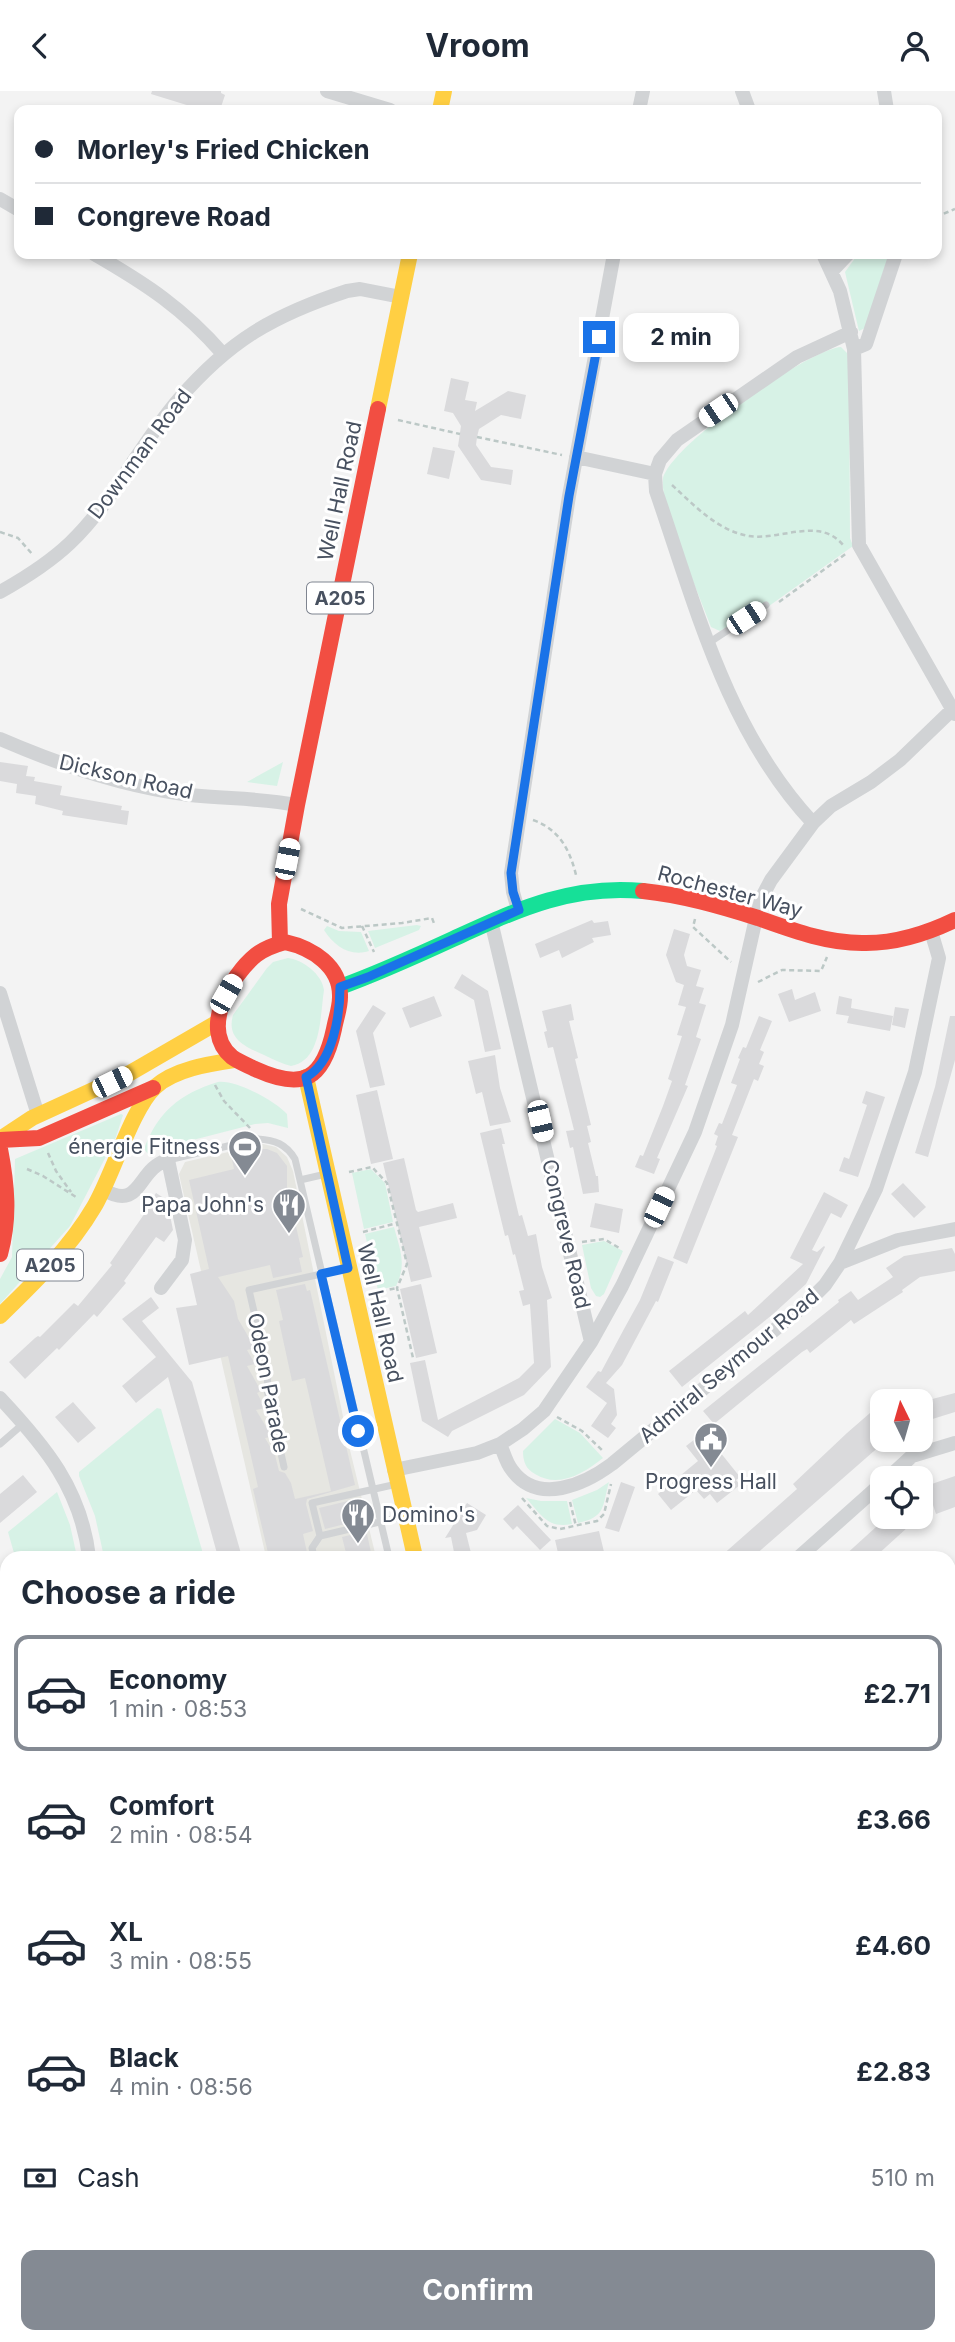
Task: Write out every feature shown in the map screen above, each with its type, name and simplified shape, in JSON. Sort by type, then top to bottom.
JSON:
[{"type":"main road","name":"Well Hall Road","points":[[280,943],[279,904],[297,805],[409,259]]},
{"type":"main road","name":"Rochester Way","points":[[340,987],[519,910],[557,896],[579,892],[646,891],[699,902],[833,941],[865,943],[901,939],[931,931],[955,920]]},
{"type":"main road","points":[[280,943],[304,947],[324,960],[331,967],[340,987],[328,1055],[314,1073],[297,1080],[274,1078],[235,1059],[223,1047],[219,1036],[219,1008],[236,978],[257,954],[280,943]]},
{"type":"main road","points":[[0,1139],[38,1115],[130,1073],[218,1022]]},
{"type":"main road","points":[[0,1139],[42,1137],[195,1068],[235,1059]]},
{"type":"main road","name":"Well Hall Road","points":[[306,1077],[414,1551]]},
{"type":"main road","name":"A205","points":[[0,1316],[68,1246],[104,1190],[153,1088]]},
{"type":"main road","name":"A205","points":[[0,1149],[9,1206],[6,1237],[0,1254]]},
{"type":"street","points":[[327,91],[373,105]]},
{"type":"street","points":[[102,259],[164,297],[204,332],[223,354]]},
{"type":"street","points":[[519,910],[511,873],[576,457],[613,259]]},
{"type":"street","points":[[396,1477],[500,1444],[523,1430],[544,1411],[591,1342],[636,1258],[695,1132],[732,1025],[756,918],[762,897],[771,880],[813,823],[831,807],[871,782],[900,759],[954,711],[859,545],[854,349],[832,271],[825,259]]},
{"type":"street","points":[[832,271],[843,259]]},
{"type":"street","points":[[854,349],[866,344],[894,259]]},
{"type":"street","name":"Downman Road","points":[[0,592],[41,567],[72,542],[95,515],[163,419],[223,354],[264,324],[347,291],[360,289],[401,296]]},
{"type":"street","points":[[813,823],[781,784],[740,717],[707,644],[656,491],[655,474],[660,460],[670,448],[702,421],[797,357],[851,332]]},
{"type":"street","points":[[576,457],[655,474]]},
{"type":"street","name":"Dickson Road","points":[[0,739],[78,769],[163,790],[189,795],[261,798],[297,805]]},
{"type":"street","name":"Congreve Road","points":[[491,922],[591,1342]]},
{"type":"street","name":"Admiral Seymour Road","points":[[567,1489],[589,1480],[608,1466],[806,1304],[825,1285],[840,1263],[876,1189],[915,1072],[939,958],[931,931]]},
{"type":"street","points":[[0,993],[38,1115]]},
{"type":"street","points":[[104,1190],[119,1197],[127,1197],[153,1167],[168,1160],[186,1240],[182,1260],[161,1288]]},
{"type":"street","points":[[840,1263],[898,1240],[955,1229]]},
{"type":"street","points":[[0,1398],[44,1447],[62,1475],[78,1508],[88,1551]]},
{"type":"street","points":[[901,1466],[912,1456],[955,1443]]},
{"type":"street","points":[[500,1444],[510,1468],[517,1477],[531,1485],[567,1489]]},
{"type":"street","points":[[807,1551],[870,1494]]},
{"type":"lane","points":[[707,644],[766,605]]},
{"type":"lane","points":[[168,1160],[253,1140],[270,1139],[290,1151],[295,1159],[387,1551]]},
{"type":"lane","points":[[300,1180],[327,1174]]},
{"type":"lane","name":"Odeon Parade","points":[[284,1467],[267,1390],[268,1372],[249,1290],[348,1268]]},
{"type":"lane","points":[[0,1444],[24,1423]]},
{"type":"lane","points":[[320,1536],[312,1503],[372,1489],[396,1477]]},
{"type":"lane","points":[[313,1551],[320,1536],[405,1516]]},
{"type":"path","points":[[396,420],[460,433]]},
{"type":"path","points":[[477,437],[576,457]]},
{"type":"path","points":[[655,474],[670,483],[712,520],[728,529],[749,536],[769,537],[821,530],[834,536],[845,547],[859,545]]},
{"type":"path","points":[[0,532],[13,535],[22,541],[41,567]]},
{"type":"path","points":[[766,605],[775,605],[859,545]]},
{"type":"path","points":[[520,818],[536,820],[562,840],[570,853],[579,892]]},
{"type":"path","points":[[699,902],[693,927],[756,983],[782,970],[821,971],[833,941]]},
{"type":"path","points":[[302,909],[342,928],[432,918],[443,942]]},
{"type":"path","points":[[362,926],[375,955]]},
{"type":"path","points":[[212,1080],[224,1101],[249,1127],[251,1135]]},
{"type":"path","points":[[21,1168],[32,1170],[73,1195],[56,1171],[42,1137]]},
{"type":"path","points":[[346,1173],[372,1167],[387,1183],[407,1264],[397,1287],[413,1358]]},
{"type":"path","points":[[360,1233],[397,1223]]},
{"type":"path","points":[[569,1245],[604,1239],[636,1258]]},
{"type":"path","points":[[373,1294],[397,1287]]},
{"type":"path","points":[[531,1485],[522,1499],[547,1525],[561,1529],[597,1521],[604,1514],[612,1481],[598,1445],[582,1431],[544,1411]]},
{"type":"path","points":[[567,1489],[576,1526]]},
{"type":"shaded area","points":[[263,1144],[276,1147],[287,1157],[293,1171],[349,1446],[375,1551],[265,1551],[179,1174],[185,1162]]},
{"type":"green space","points":[[854,259],[887,259],[865,328],[859,331],[845,272]]},
{"type":"green space","points":[[841,347],[847,353],[849,361],[850,538],[853,546],[769,606],[766,602],[720,631],[711,627],[667,508],[663,479],[671,464],[689,445],[742,401],[801,364]]},
{"type":"green space","points":[[283,762],[277,786],[247,782]]},
{"type":"green space","points":[[327,926],[339,931],[361,932],[369,951],[355,953],[343,949],[328,936],[324,930]]},
{"type":"green space","points":[[421,926],[419,930],[375,948],[368,931]]},
{"type":"green space","points":[[288,958],[311,969],[320,979],[324,990],[318,1036],[314,1046],[309,1056],[291,1066],[244,1045],[232,1030],[233,1015],[267,968],[273,962]]},
{"type":"green space","points":[[218,1082],[235,1084],[273,1103],[287,1114],[288,1128],[268,1123],[255,1124],[154,1150],[148,1154],[144,1149],[163,1115],[192,1092]]},
{"type":"green space","points":[[123,1115],[116,1137],[70,1226],[0,1304],[0,1279],[12,1257],[15,1159]]},
{"type":"green space","points":[[371,1169],[385,1183],[393,1222],[364,1229],[352,1173]]},
{"type":"green space","points":[[394,1227],[401,1257],[401,1271],[396,1286],[378,1290],[365,1234]]},
{"type":"green space","points":[[604,1241],[623,1251],[604,1294],[600,1297],[596,1296],[591,1288],[582,1245]]},
{"type":"green space","points":[[157,1408],[161,1409],[202,1551],[103,1551],[95,1516],[79,1472]]},
{"type":"green space","points":[[555,1419],[580,1433],[603,1458],[579,1474],[562,1479],[544,1478],[532,1472],[526,1465],[523,1451]]},
{"type":"green space","points":[[609,1482],[598,1514],[578,1523],[572,1500]]},
{"type":"green space","points":[[57,1492],[70,1525],[76,1551],[13,1551],[8,1532]]},
{"type":"green space","points":[[526,1498],[567,1501],[572,1524],[550,1522]]},
{"type":"building","points":[[152,91],[221,91],[225,95],[222,105],[187,105],[151,94]]},
{"type":"building","points":[[451,378],[469,382],[465,400],[477,402],[475,411],[508,391],[526,395],[521,419],[501,415],[479,429],[477,437],[476,445],[491,467],[513,470],[511,485],[481,480],[458,446],[461,426],[453,413],[444,411]]},
{"type":"building","points":[[433,447],[455,451],[449,479],[427,474]]},
{"type":"building","points":[[0,762],[28,766],[26,776],[35,777],[34,781],[62,786],[60,795],[122,806],[121,810],[129,811],[127,825],[62,815],[63,811],[35,804],[36,796],[16,793],[17,784],[0,781]]},
{"type":"building","points":[[592,920],[594,923],[608,921],[611,935],[592,938],[594,942],[562,958],[559,950],[540,958],[535,944]]},
{"type":"building","points":[[674,929],[690,934],[684,955],[687,966],[701,970],[696,986],[704,988],[699,1003],[706,1005],[696,1037],[701,1039],[685,1085],[688,1086],[657,1158],[660,1159],[654,1174],[635,1167],[640,1155],[643,1156],[672,1081],[668,1079],[682,1036],[677,1035],[686,1007],[678,1005],[684,985],[676,982],[666,955]]},
{"type":"building","points":[[462,974],[488,991],[501,1049],[485,1052],[474,1000],[454,988]]},
{"type":"building","points":[[792,989],[795,1000],[815,992],[821,1011],[789,1022],[778,994]]},
{"type":"building","points":[[434,996],[442,1016],[410,1028],[402,1008]]},
{"type":"building","points":[[839,996],[852,999],[851,1008],[893,1016],[890,1031],[847,1023],[849,1016],[836,1014]]},
{"type":"building","points":[[571,1004],[574,1020],[569,1021],[578,1058],[575,1059],[591,1125],[587,1126],[591,1142],[588,1143],[598,1176],[599,1192],[583,1194],[573,1147],[570,1148],[566,1131],[574,1130],[553,1047],[548,1048],[542,1011]]},
{"type":"building","points":[[373,1005],[386,1013],[373,1033],[385,1085],[370,1088],[356,1031]]},
{"type":"building","points":[[895,1007],[909,1009],[905,1028],[892,1025]]},
{"type":"building","points":[[759,1016],[772,1021],[760,1050],[764,1052],[759,1064],[764,1066],[758,1081],[754,1079],[732,1135],[738,1137],[687,1264],[673,1258],[717,1146],[718,1136],[714,1134],[719,1123],[722,1124],[737,1085],[731,1083],[740,1059],[738,1058],[743,1047],[746,1048]]},
{"type":"building","points":[[950,1016],[955,1016],[955,1060],[928,1157],[915,1153],[935,1087]]},
{"type":"building","points":[[495,1055],[500,1088],[511,1122],[490,1126],[482,1092],[476,1094],[468,1061]]},
{"type":"building","points":[[377,1090],[393,1159],[371,1164],[356,1095]]},
{"type":"building","points":[[866,1091],[885,1097],[858,1177],[839,1171],[844,1157],[849,1159],[867,1105],[862,1103]]},
{"type":"building","points":[[501,1128],[505,1144],[502,1144],[519,1216],[522,1215],[528,1236],[536,1234],[542,1267],[552,1298],[547,1300],[551,1367],[524,1395],[452,1431],[448,1437],[422,1421],[410,1363],[425,1360],[438,1420],[519,1378],[534,1363],[530,1304],[523,1306],[519,1291],[524,1290],[515,1254],[513,1255],[508,1235],[505,1236],[480,1133]]},
{"type":"building","points":[[257,1149],[267,1149],[277,1153],[287,1166],[287,1187],[303,1257],[299,1258],[302,1272],[273,1278],[270,1265],[218,1277],[234,1301],[238,1319],[255,1348],[247,1350],[255,1364],[247,1366],[261,1391],[257,1393],[265,1408],[256,1410],[271,1435],[265,1438],[275,1455],[279,1471],[285,1473],[291,1483],[295,1499],[331,1491],[305,1378],[292,1381],[279,1321],[283,1320],[276,1290],[305,1284],[307,1291],[310,1290],[355,1485],[307,1499],[313,1531],[303,1534],[307,1551],[268,1551],[253,1489],[258,1487],[228,1356],[189,1365],[176,1308],[197,1305],[190,1274],[209,1269],[189,1180],[234,1169],[232,1160],[243,1158]]},
{"type":"building","points":[[404,1158],[416,1210],[418,1212],[453,1203],[457,1218],[419,1227],[432,1277],[411,1282],[383,1163]]},
{"type":"building","points":[[903,1183],[926,1207],[914,1218],[891,1194]]},
{"type":"building","points":[[824,1192],[848,1205],[841,1218],[831,1213],[812,1250],[817,1252],[825,1247],[806,1284],[772,1315],[682,1387],[669,1371],[745,1311],[748,1315],[803,1264],[790,1258]]},
{"type":"building","points":[[156,1193],[167,1200],[173,1230],[164,1242],[156,1237],[124,1281],[126,1283],[97,1317],[94,1314],[59,1350],[57,1348],[25,1379],[9,1362],[35,1338],[40,1337],[74,1303],[78,1306],[112,1265],[110,1263]]},
{"type":"building","points":[[595,1203],[623,1209],[619,1233],[590,1227]]},
{"type":"building","points":[[952,1248],[955,1254],[955,1271],[920,1277],[902,1290],[903,1292],[854,1324],[851,1320],[810,1353],[807,1349],[802,1352],[714,1424],[703,1411],[839,1302],[838,1300],[851,1291],[858,1300],[893,1277],[886,1268],[904,1256]]},
{"type":"building","points":[[658,1256],[674,1262],[658,1302],[656,1301],[622,1365],[606,1383],[614,1389],[617,1415],[611,1424],[616,1428],[608,1438],[591,1426],[607,1403],[586,1387],[598,1371],[601,1372],[640,1300]]},
{"type":"building","points":[[421,1284],[437,1353],[416,1358],[400,1289]]},
{"type":"building","points":[[151,1297],[159,1308],[142,1321],[192,1382],[240,1551],[216,1551],[168,1377],[136,1403],[122,1386],[156,1357],[122,1319]]},
{"type":"building","points":[[955,1393],[955,1412],[933,1419],[933,1399]]},
{"type":"building","points":[[73,1402],[96,1428],[78,1443],[55,1417]]},
{"type":"building","points":[[870,1413],[872,1453],[760,1551],[727,1551],[797,1489],[793,1484]]},
{"type":"building","name":"Progress Hall","points":[[704,1432],[740,1477],[736,1480],[740,1485],[717,1503],[710,1494],[704,1499],[696,1490],[671,1510],[658,1494],[698,1461],[686,1446]]},
{"type":"building","points":[[23,1475],[37,1492],[0,1523],[0,1494]]},
{"type":"building","points":[[955,1476],[955,1507],[936,1514],[933,1505],[933,1484]]},
{"type":"building","points":[[621,1482],[635,1487],[619,1532],[605,1528]]},
{"type":"building","points":[[352,1500],[357,1521],[325,1529],[319,1508]]},
{"type":"building","points":[[467,1503],[486,1515],[477,1530],[466,1533],[470,1551],[454,1551],[451,1537],[445,1538]]},
{"type":"building","points":[[518,1505],[551,1540],[540,1550],[517,1526],[513,1530],[503,1519]]},
{"type":"building","points":[[874,1529],[906,1529],[882,1551],[850,1551]]},
{"type":"building","points":[[599,1531],[604,1551],[558,1551],[555,1540]]},
{"type":"building","points":[[367,1534],[371,1551],[346,1551],[342,1537]]},
{"type":"traffic: fast","points":[[340,987],[545,901],[592,891],[643,891]]},
{"type":"traffic: slow","points":[[441,105],[444,91]]},
{"type":"traffic: slow","points":[[378,409],[409,259]]},
{"type":"traffic: slow","points":[[0,1139],[32,1118],[130,1073],[218,1022]]},
{"type":"traffic: slow","points":[[0,1316],[51,1265],[74,1237],[101,1194],[138,1110],[155,1087],[182,1072],[235,1060]]},
{"type":"traffic: slow","points":[[306,1077],[414,1551]]},
{"type":"traffic: jam","points":[[280,943],[279,904],[297,805],[378,409]]},
{"type":"traffic: jam","points":[[643,891],[701,901],[835,941],[874,943],[898,940],[922,934],[955,920]]},
{"type":"traffic: jam","points":[[285,942],[305,949],[323,960],[336,976],[339,986],[339,1009],[324,1060],[317,1070],[298,1079],[272,1076],[237,1060],[223,1046],[218,1032],[222,1003],[237,976],[259,953],[285,942]]},
{"type":"traffic: jam","points":[[0,1140],[39,1138],[153,1088]]},
{"type":"traffic: jam","points":[[0,1149],[6,1201],[0,1254]]},
{"type":"place","name":"énergie Fitness","points":[[245,1177]]},
{"type":"place","name":"Papa John's","points":[[289,1235]]},
{"type":"place","name":"Progress Hall","points":[[711,1469]]},
{"type":"place","name":"Domino's","points":[[358,1545]]},
{"type":"route","points":[[358,1431],[321,1274],[348,1268],[306,1077],[314,1073],[328,1055],[340,987],[519,910],[511,873],[569,496],[599,337]]}]
